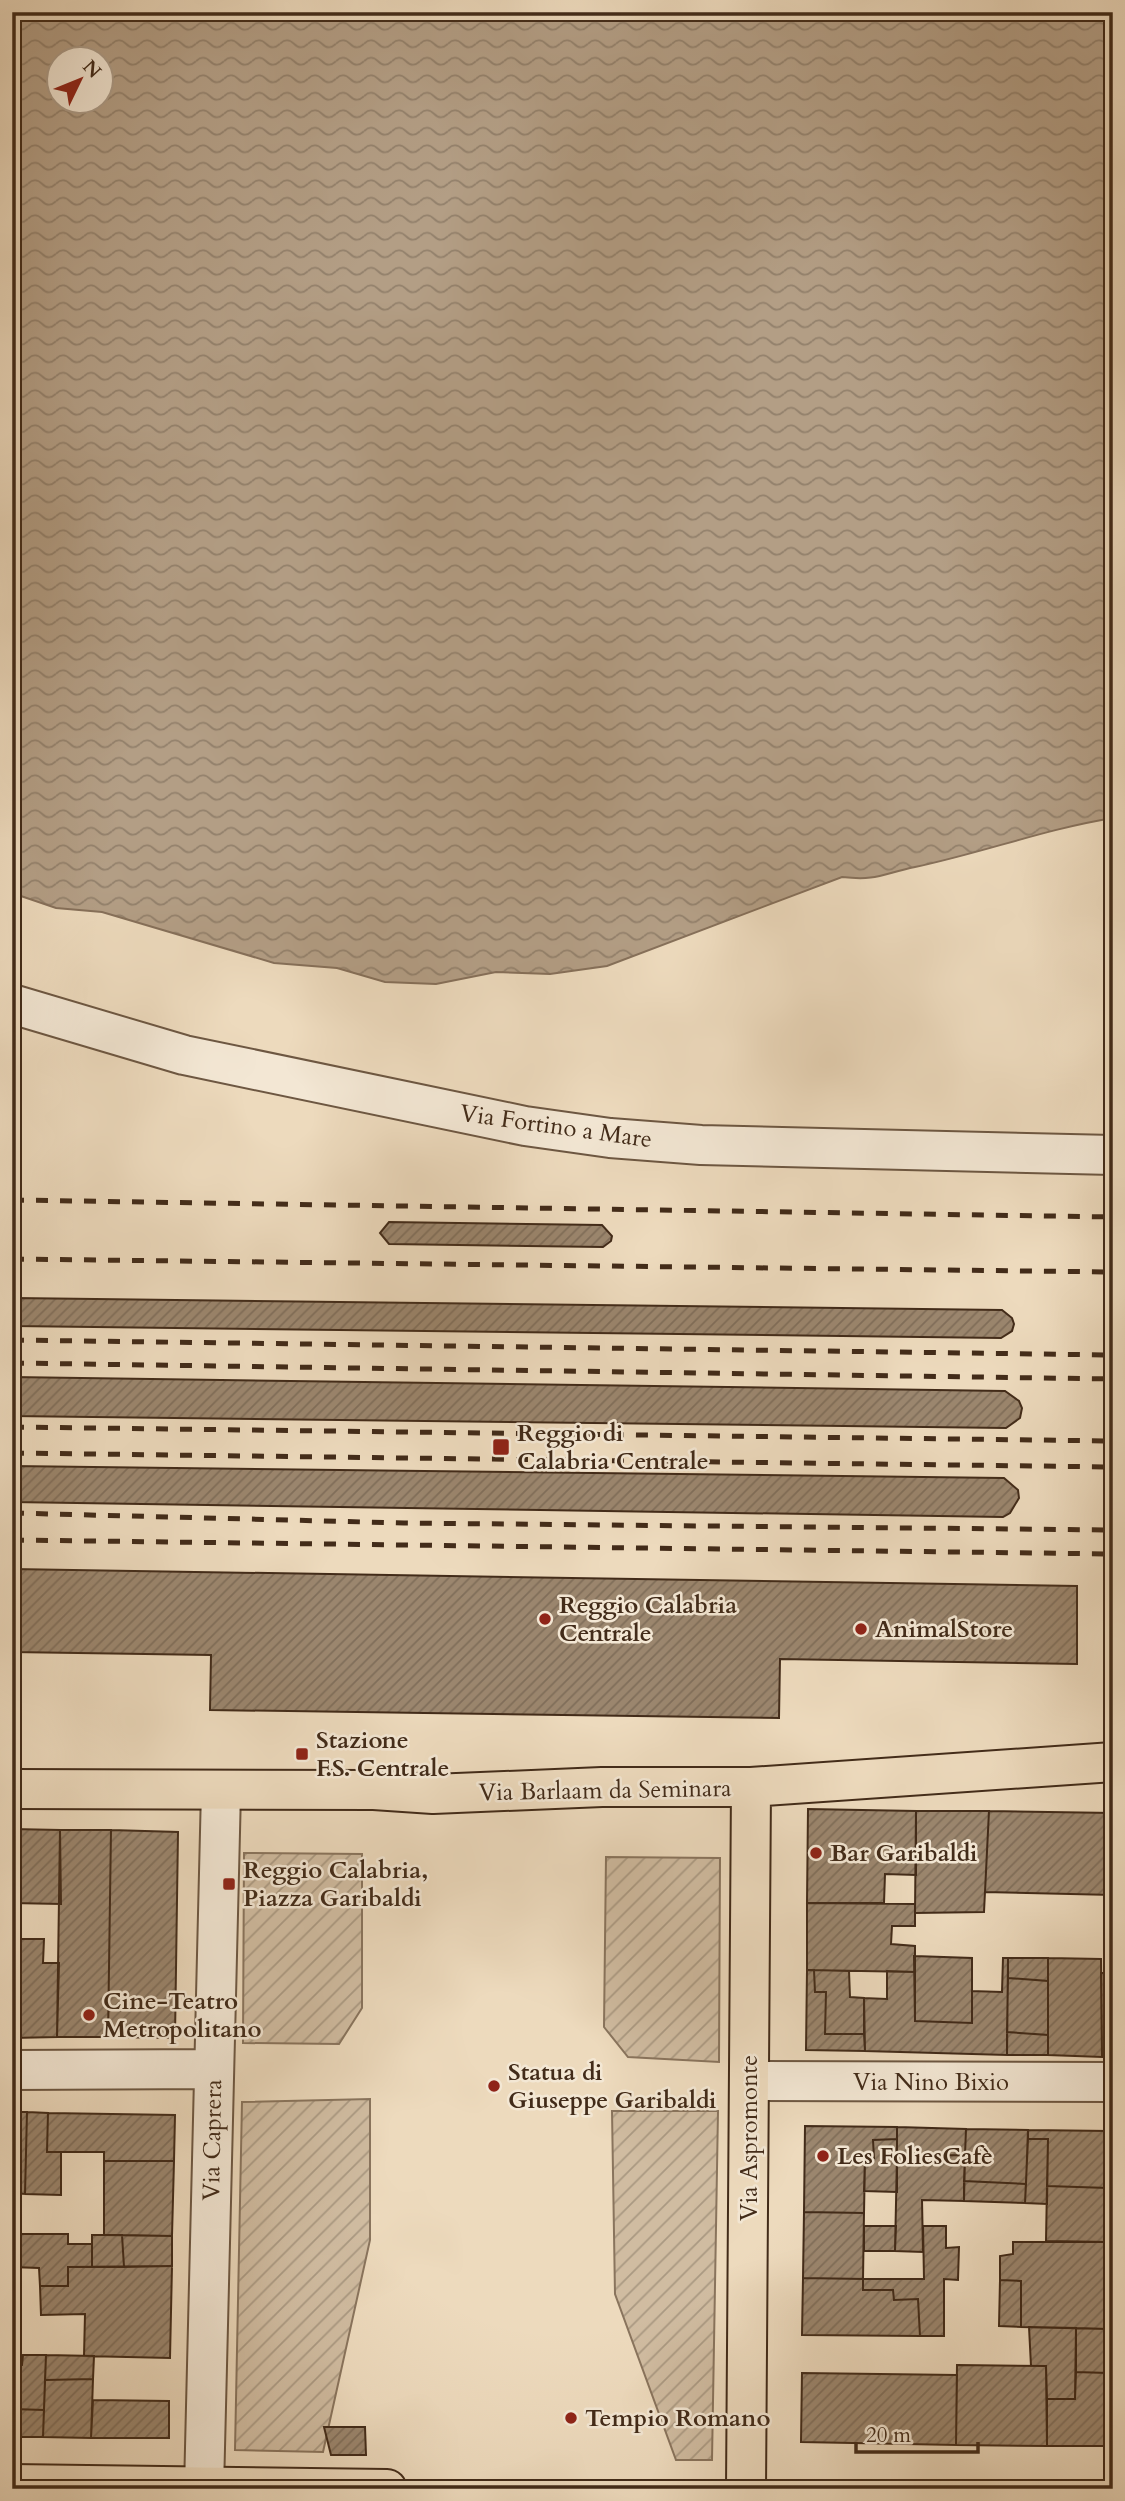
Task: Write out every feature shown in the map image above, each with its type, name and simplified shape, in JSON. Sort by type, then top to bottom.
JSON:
[{"type":"main road","name":"Via Barlaam da Seminara","points":[[12,1789],[374,1790],[433,1794],[602,1787],[751,1787],[1113,1762]]},
{"type":"main road","name":"Via Aspromonte","points":[[746,2489],[751,1787]]},
{"type":"main road","points":[[12,2484],[387,2489]]},
{"type":"street","name":"Via Fortino a Mare","points":[[12,1004],[184,1055],[525,1126],[610,1138],[701,1145],[1113,1155]]},
{"type":"street","name":"Via Caprera","points":[[204,2486],[221,1791]]},
{"type":"street","points":[[12,2070],[214,2068]]},
{"type":"street","name":"Via Nino Bixio","points":[[749,2081],[1113,2082]]},
{"type":"shaded area","points":[[244,1853],[362,1854],[362,2008],[339,2044],[243,2043]]},
{"type":"shaded area","points":[[606,1857],[720,1858],[719,2062],[628,2057],[604,2027]]},
{"type":"shaded area","points":[[370,2099],[370,2240],[323,2452],[235,2450],[242,2102]]},
{"type":"shaded area","points":[[612,2111],[718,2111],[712,2460],[676,2460],[615,2294]]},
{"type":"water","points":[[12,12],[1113,12],[1113,818],[1063,828],[879,876],[842,877],[607,966],[550,974],[496,972],[436,984],[385,982],[337,968],[274,963],[102,912],[56,908],[12,893]]},
{"type":"building","points":[[389,1222],[602,1225],[612,1236],[611,1241],[603,1247],[389,1244],[380,1233]]},
{"type":"building","points":[[12,1299],[1002,1310],[1012,1318],[1014,1324],[1012,1331],[1001,1338],[14,1326]]},
{"type":"building","points":[[12,1377],[1005,1391],[1019,1401],[1022,1408],[1020,1418],[1006,1428],[12,1416]]},
{"type":"building","points":[[12,1466],[1004,1478],[1018,1490],[1019,1498],[1010,1513],[1003,1517],[12,1502]]},
{"type":"building","name":"Reggio Calabria Centrale","points":[[12,1569],[1077,1586],[1077,1664],[780,1659],[779,1718],[210,1710],[211,1655],[12,1652]]},
{"type":"building","points":[[808,1809],[916,1811],[916,1875],[885,1874],[884,1903],[807,1903]]},
{"type":"building","points":[[916,1811],[989,1811],[984,1912],[915,1913]]},
{"type":"building","points":[[989,1811],[1113,1813],[1113,1895],[985,1892]]},
{"type":"building","points":[[12,1829],[60,1830],[61,1904],[12,1903]]},
{"type":"building","points":[[60,1830],[111,1830],[108,2037],[57,2037]]},
{"type":"building","points":[[111,1830],[178,1832],[175,2038],[108,2037]]},
{"type":"building","points":[[807,1903],[915,1904],[915,1926],[892,1926],[891,1944],[915,1946],[915,1972],[807,1970]]},
{"type":"building","points":[[13,1939],[44,1939],[43,1963],[59,1963],[57,2037],[12,2038]]},
{"type":"building","points":[[914,1956],[972,1958],[972,2023],[915,2021]]},
{"type":"building","points":[[1003,1958],[1008,1958],[1007,2055],[865,2051],[864,1998],[887,1999],[887,1971],[915,1972],[915,2021],[972,2023],[972,1991],[1002,1992]]},
{"type":"building","points":[[1008,1958],[1048,1958],[1048,1981],[1008,1978]]},
{"type":"building","points":[[1048,1958],[1101,1959],[1102,2057],[1048,2055]]},
{"type":"building","points":[[807,1970],[814,1970],[815,1992],[826,1992],[825,2034],[864,2034],[865,2051],[806,2050]]},
{"type":"building","points":[[814,1970],[849,1971],[850,1997],[864,1998],[864,2034],[825,2034],[826,1992],[815,1992]]},
{"type":"building","points":[[1101,1973],[1113,1973],[1113,2057],[1102,2057]]},
{"type":"building","points":[[1008,1978],[1048,1981],[1048,2035],[1007,2032]]},
{"type":"building","points":[[1007,2032],[1048,2035],[1048,2055],[1007,2055]]},
{"type":"building","points":[[12,2112],[27,2112],[25,2194],[12,2193]]},
{"type":"building","points":[[27,2112],[48,2113],[47,2152],[61,2152],[61,2195],[25,2194]]},
{"type":"building","points":[[48,2113],[175,2115],[174,2161],[104,2161],[104,2152],[47,2152]]},
{"type":"building","points":[[805,2126],[897,2127],[897,2139],[873,2140],[874,2158],[865,2158],[864,2213],[804,2212]]},
{"type":"building","points":[[897,2127],[966,2129],[965,2155],[897,2156]]},
{"type":"building","points":[[966,2129],[1028,2130],[1026,2184],[964,2181]]},
{"type":"building","points":[[1028,2130],[1109,2131],[1108,2188],[1047,2186],[1048,2139],[1028,2139]]},
{"type":"building","points":[[897,2139],[897,2192],[864,2191],[865,2158],[874,2158],[873,2140]]},
{"type":"building","points":[[1028,2139],[1048,2139],[1047,2204],[1025,2203]]},
{"type":"building","points":[[965,2155],[964,2201],[922,2200],[923,2252],[895,2251],[897,2156]]},
{"type":"building","points":[[104,2161],[174,2161],[172,2236],[104,2235]]},
{"type":"building","points":[[964,2181],[1026,2184],[1025,2203],[964,2201]]},
{"type":"building","points":[[1047,2186],[1108,2188],[1108,2242],[1046,2241]]},
{"type":"building","points":[[804,2212],[864,2213],[863,2279],[803,2278]]},
{"type":"building","points":[[864,2226],[896,2226],[895,2251],[864,2251]]},
{"type":"building","points":[[923,2226],[946,2226],[946,2248],[959,2247],[958,2280],[944,2279],[944,2336],[920,2336],[918,2299],[894,2300],[893,2290],[863,2290],[863,2279],[924,2279]]},
{"type":"building","points":[[12,2234],[68,2234],[68,2244],[92,2244],[92,2267],[68,2267],[68,2286],[40,2286],[39,2268],[12,2267]]},
{"type":"building","points":[[92,2235],[122,2235],[124,2267],[92,2267]]},
{"type":"building","points":[[122,2235],[172,2236],[172,2266],[124,2267]]},
{"type":"building","points":[[1013,2242],[1108,2242],[1107,2329],[1021,2327],[1021,2281],[1000,2280],[1000,2256],[1013,2254]]},
{"type":"building","points":[[172,2266],[170,2358],[84,2356],[85,2314],[41,2315],[40,2286],[68,2286],[68,2267]]},
{"type":"building","points":[[803,2278],[863,2279],[863,2290],[893,2290],[894,2300],[918,2299],[920,2336],[802,2335]]},
{"type":"building","points":[[1000,2280],[1021,2281],[1021,2327],[999,2326]]},
{"type":"building","points":[[1029,2327],[1076,2328],[1075,2399],[1047,2399],[1046,2366],[1031,2366]]},
{"type":"building","points":[[1076,2328],[1107,2329],[1107,2373],[1076,2372]]},
{"type":"building","points":[[23,2355],[46,2355],[44,2410],[12,2409],[12,2364],[22,2365]]},
{"type":"building","points":[[46,2355],[94,2356],[93,2379],[45,2380]]},
{"type":"building","points":[[957,2365],[1046,2366],[1047,2446],[956,2445]]},
{"type":"building","points":[[1076,2372],[1107,2373],[1106,2446],[1047,2446],[1047,2399],[1075,2399]]},
{"type":"building","points":[[802,2373],[957,2375],[956,2445],[801,2442]]},
{"type":"building","points":[[93,2379],[91,2438],[43,2437],[45,2380]]},
{"type":"building","points":[[93,2400],[169,2401],[169,2438],[91,2438]]},
{"type":"building","points":[[12,2409],[44,2410],[43,2437],[12,2437]]},
{"type":"building","points":[[324,2427],[365,2427],[366,2455],[331,2455]]},
{"type":"railway","points":[[12,1200],[1113,1217]]},
{"type":"railway","points":[[12,1259],[1113,1272]]},
{"type":"railway","points":[[12,1340],[1113,1355]]},
{"type":"railway","points":[[12,1363],[1113,1379]]},
{"type":"railway","points":[[12,1427],[1113,1441]]},
{"type":"railway","points":[[12,1453],[1113,1467]]},
{"type":"railway","points":[[12,1513],[404,1523],[1113,1530]]},
{"type":"railway","points":[[12,1540],[1113,1554]]},
{"type":"place","name":"Reggio di Calabria Centrale","points":[[501,1447]]},
{"type":"place","name":"Reggio Calabria Centrale","points":[[545,1619]]},
{"type":"place","name":"AnimalStore","points":[[861,1629]]},
{"type":"place","name":"Stazione F.S. Centrale","points":[[302,1754]]},
{"type":"place","name":"Bar Garibaldi","points":[[816,1853]]},
{"type":"place","name":"Reggio Calabria, Piazza Garibaldi","points":[[229,1884]]},
{"type":"place","name":"Cine-Teatro Metropolitano","points":[[89,2015]]},
{"type":"place","name":"Statua di Giuseppe Garibaldi","points":[[494,2086]]},
{"type":"place","name":"Les FoliesCafè","points":[[823,2156]]},
{"type":"place","name":"Tempio Romano","points":[[571,2418]]}]
